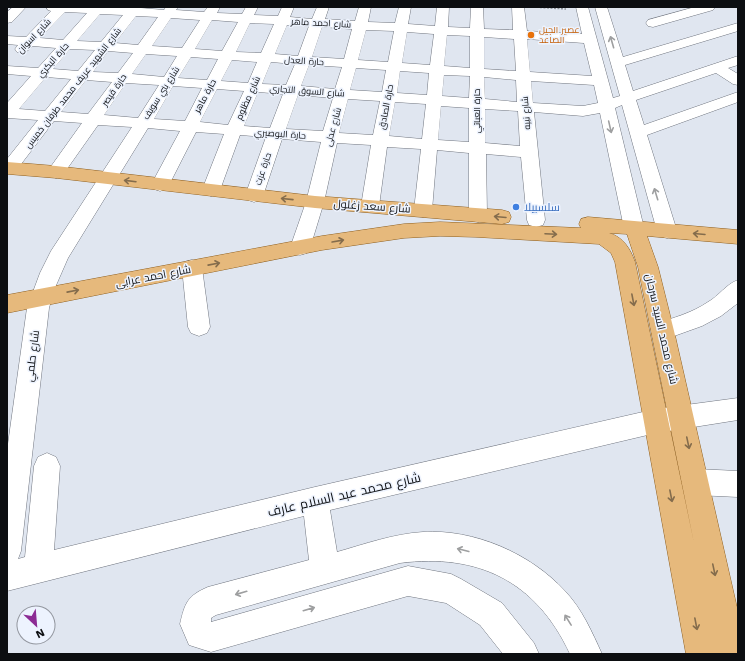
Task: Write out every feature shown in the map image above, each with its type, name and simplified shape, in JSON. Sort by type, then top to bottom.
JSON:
[{"type":"main road","name":"شارع سعد زغلول","points":[[8,168],[56,172],[315,202],[738,238]]},
{"type":"main road","points":[[367,206],[354,209],[349,216],[350,222],[354,228],[367,236]]},
{"type":"main road","name":"شارع محمد السيد سرحان","points":[[634,228],[648,268],[663,331],[732,654]]},
{"type":"main road","name":"شارع سعد زغلول","points":[[300,248],[367,236],[440,229],[595,236],[610,240],[617,245],[621,250],[625,262]]},
{"type":"main road","name":"شارع احمد عرابى","points":[[7,304],[300,248]]},
{"type":"main road","name":"شارع محمد السيد سرحان","points":[[625,262],[702,654]]},
{"type":"street","points":[[7,19],[20,7]]},
{"type":"street","name":"شارع احمد ماهر","points":[[52,7],[286,14],[317,23],[590,39]]},
{"type":"street","name":"شارع اسوان","points":[[7,64],[62,7]]},
{"type":"street","name":"حارة عزت","points":[[254,196],[323,7]]},
{"type":"street","name":"شارع عدلى","points":[[300,248],[315,202],[330,137],[365,7]]},
{"type":"street","name":"حارة الصادق","points":[[367,206],[405,7]]},
{"type":"street","points":[[423,210],[443,7]]},
{"type":"street","name":"حارة العباتي","points":[[477,7],[478,215]]},
{"type":"street","name":"شارع نبيه","points":[[518,7],[529,152],[536,220]]},
{"type":"street","points":[[601,7],[667,231]]},
{"type":"street","points":[[653,23],[709,7]]},
{"type":"street","name":"حارة البكري","points":[[7,113],[98,8]]},
{"type":"street","name":"شارع الشهيد عريف محمد طرفان خميس","points":[[8,168],[134,9]]},
{"type":"street","name":"شارع محمد السيد سرحان","points":[[582,9],[601,82],[634,228]]},
{"type":"street","name":"حارة قيصر","points":[[56,172],[170,10]]},
{"type":"street","name":"شارع بني سويف","points":[[109,179],[211,12]]},
{"type":"street","name":"حارة ماهر","points":[[160,185],[249,13]]},
{"type":"street","name":"شارع مظلوم","points":[[211,190],[234,130],[286,14]]},
{"type":"street","points":[[618,63],[738,26]]},
{"type":"street","name":"حارة العدل","points":[[7,40],[601,82]]},
{"type":"street","name":"شارع السوق التجاري","points":[[7,70],[583,111],[594,110],[738,60]]},
{"type":"street","points":[[717,67],[738,81]]},
{"type":"street","points":[[638,133],[738,97]]},
{"type":"street","name":"حارة البوصيري","points":[[7,113],[529,152]]},
{"type":"street","name":"شارع حلمي","points":[[7,551],[40,297],[54,264],[109,179]]},
{"type":"street","points":[[192,268],[199,327]]},
{"type":"street","points":[[663,331],[714,311],[730,299],[738,288]]},
{"type":"street","name":"شارع محمد عبد السلام عارف","points":[[7,576],[315,500],[656,421],[738,409]]},
{"type":"street","points":[[38,568],[47,466]]},
{"type":"street","points":[[696,482],[738,484]]},
{"type":"street","points":[[315,500],[325,570]]},
{"type":"street","points":[[523,654],[491,614],[451,589],[408,581],[211,637],[200,634],[194,624],[198,610],[208,602],[400,549],[427,546],[455,548],[482,555],[514,567],[543,588],[568,618],[586,654]]},
{"type":"street","points":[[400,549],[408,581]]},
{"type":"street","points":[[275,584],[280,617]]},
{"type":"path","points":[[529,7],[582,9]]},
{"type":"place","name":"عصير الجيل الصاعد","points":[[531,35]]},
{"type":"place","name":"سلسبيلا","points":[[516,207]]}]
